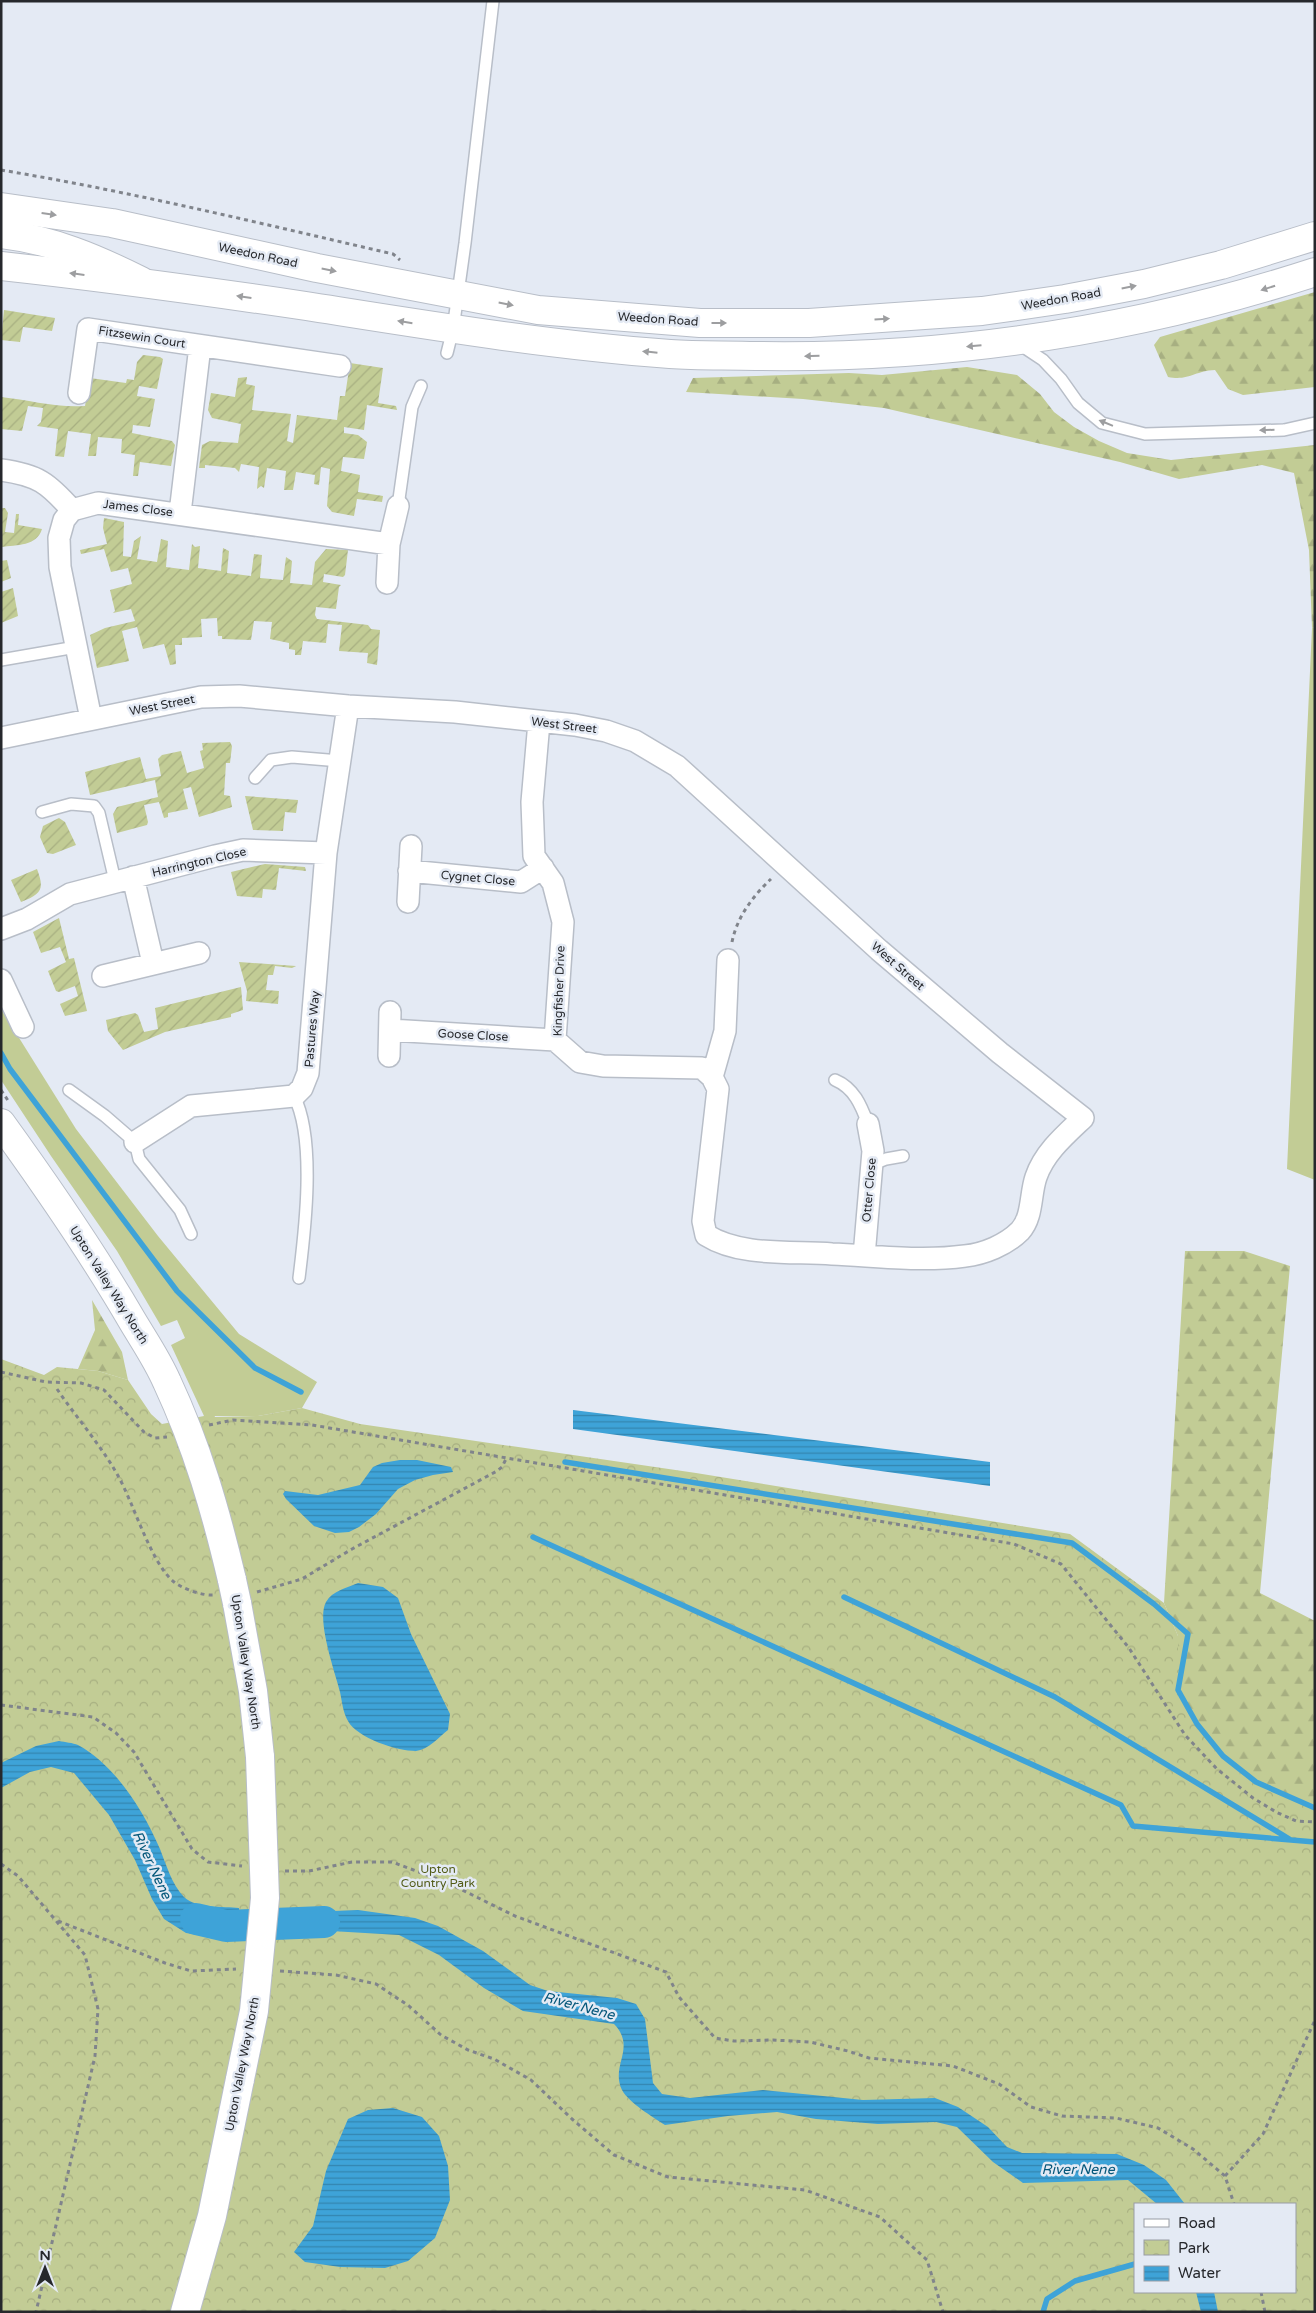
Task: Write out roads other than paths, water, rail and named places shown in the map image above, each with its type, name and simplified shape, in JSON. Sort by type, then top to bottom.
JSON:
[{"type":"main road","name":"Weedon Road","points":[[1,207],[112,223],[317,268],[538,310],[700,323],[808,323],[906,318],[992,310],[1065,300],[1144,284],[1221,265],[1315,236]]},
{"type":"main road","points":[[1,234],[33,238],[94,257],[142,282]]},
{"type":"main road","points":[[1,266],[142,282],[450,341],[547,342],[683,355],[802,357],[902,353],[1017,342],[1175,311],[1249,294],[1315,272]]},
{"type":"main road","name":"Upton Valley Way North","points":[[1,1123],[45,1184],[111,1283],[166,1380],[190,1433],[210,1492],[224,1545],[253,1691],[260,1757],[265,1898],[254,2011],[212,2216],[185,2312]]},
{"type":"street","name":"Fitzsewin Court","points":[[79,393],[88,328],[340,366]]},
{"type":"street","name":"Fitzsewin Court","points":[[180,513],[200,346]]},
{"type":"street","points":[[1,470],[36,477],[54,490],[72,510],[64,520],[58,538],[60,567],[91,719]]},
{"type":"street","name":"James Close","points":[[72,510],[98,503],[180,513],[388,544]]},
{"type":"street","points":[[387,583],[388,544],[398,506]]},
{"type":"street","name":"West Street","points":[[1,738],[201,697],[239,696],[348,706],[455,712],[574,725],[606,731],[635,741],[677,766],[886,956],[1000,1053],[1083,1118],[1045,1158],[1035,1177],[1029,1210],[1020,1230],[998,1246],[968,1256],[928,1260],[864,1256]]},
{"type":"street","name":"Pastures Way","points":[[294,1096],[302,1088],[308,1074],[326,853],[348,706]]},
{"type":"street","name":"Kingfisher Drive","points":[[539,722],[532,802],[534,856],[553,883],[563,922],[555,1040],[580,1062],[603,1066],[702,1068],[712,1077]]},
{"type":"street","points":[[408,902],[411,846]]},
{"type":"street","name":"Harrington Close","points":[[1,929],[27,919],[70,894],[243,850],[326,853]]},
{"type":"street","name":"Cygnet Close","points":[[409,871],[521,882],[543,868]]},
{"type":"street","points":[[124,879],[153,963]]},
{"type":"street","points":[[104,976],[199,953]]},
{"type":"street","points":[[728,960],[726,1031],[712,1077],[718,1089],[702,1221],[706,1235],[718,1242],[754,1250],[864,1256]]},
{"type":"street","points":[[1,980],[23,1027]]},
{"type":"street","name":"Goose Close","points":[[388,1056],[390,1021],[555,1040]]},
{"type":"street","points":[[135,1142],[191,1106],[294,1096]]},
{"type":"street","name":"Otter Close","points":[[864,1256],[873,1151],[868,1124]]},
{"type":"lane","points":[[450,341],[458,295],[493,1]]},
{"type":"lane","points":[[1017,342],[1043,360],[1078,403],[1102,423],[1145,434],[1284,430],[1315,423]]},
{"type":"lane","points":[[398,506],[412,407],[421,386]]},
{"type":"lane","points":[[1,660],[76,646]]},
{"type":"lane","points":[[254,778],[271,760],[292,757],[340,761]]},
{"type":"lane","points":[[42,812],[71,804],[94,806],[99,813],[124,879]]},
{"type":"lane","points":[[835,1080],[852,1090],[868,1124]]},
{"type":"lane","points":[[69,1090],[105,1116],[135,1142],[139,1158],[180,1210],[191,1234]]},
{"type":"lane","points":[[294,1096],[302,1110],[306,1157],[304,1237],[299,1278]]},
{"type":"lane","points":[[871,1165],[886,1158],[903,1156]]},
{"type":"water","points":[[573,1410],[990,1462],[990,1486],[573,1429]]},
{"type":"water","points":[[417,1460],[451,1467],[453,1472],[415,1480],[398,1489],[376,1514],[349,1532],[335,1533],[314,1526],[283,1494],[285,1491],[318,1495],[360,1485],[373,1467],[382,1463]]},
{"type":"water","points":[[358,1583],[383,1587],[398,1598],[411,1634],[450,1714],[448,1730],[429,1746],[420,1750],[399,1749],[368,1738],[353,1727],[345,1714],[327,1646],[323,1621],[324,1610],[326,1602],[332,1595]]},
{"type":"water","points":[[59,1741],[78,1745],[92,1754],[127,1790],[153,1834],[167,1868],[184,1897],[196,1904],[239,1908],[238,1933],[212,1937],[186,1933],[164,1919],[152,1899],[135,1860],[109,1815],[74,1773],[51,1767],[30,1772],[1,1788],[1,1763],[36,1746]]},
{"type":"water","points":[[358,1910],[415,1918],[438,1926],[483,1951],[530,1985],[548,1991],[617,1998],[636,2004],[645,2019],[653,2083],[662,2094],[690,2098],[763,2090],[863,2100],[935,2098],[958,2107],[988,2127],[1007,2147],[1022,2153],[1117,2154],[1144,2165],[1166,2180],[1184,2203],[1156,2203],[1128,2180],[1023,2183],[993,2162],[957,2127],[936,2122],[878,2124],[816,2119],[777,2112],[728,2116],[665,2125],[636,2105],[622,2090],[619,2073],[623,2041],[614,2024],[523,2011],[484,1988],[439,1955],[399,1935],[331,1931],[278,1934],[280,1911]]},
{"type":"water","points":[[393,2108],[422,2117],[439,2136],[448,2166],[450,2200],[435,2238],[408,2261],[385,2268],[340,2267],[305,2262],[294,2252],[313,2226],[326,2171],[348,2119],[368,2110]]},
{"type":"water","points":[[1196,2293],[1214,2293],[1218,2312],[1201,2312]]},
{"type":"waterway","points":[[1,1053],[10,1069],[177,1291],[255,1368],[301,1392]]},
{"type":"waterway","points":[[565,1462],[1072,1543],[1154,1604],[1188,1634],[1178,1690],[1197,1724],[1223,1756],[1256,1782],[1315,1808]]},
{"type":"waterway","points":[[533,1537],[1121,1805],[1133,1826],[1291,1840]]},
{"type":"waterway","points":[[844,1597],[1055,1697],[1291,1840],[1315,1842]]},
{"type":"waterway","name":"River Nene","points":[[196,1919],[226,1926],[324,1922]]},
{"type":"waterway","points":[[1043,2312],[1047,2299],[1075,2281],[1134,2264]]},
{"type":"park label","name":"Upton Country Park","points":[[438,1876]]}]
